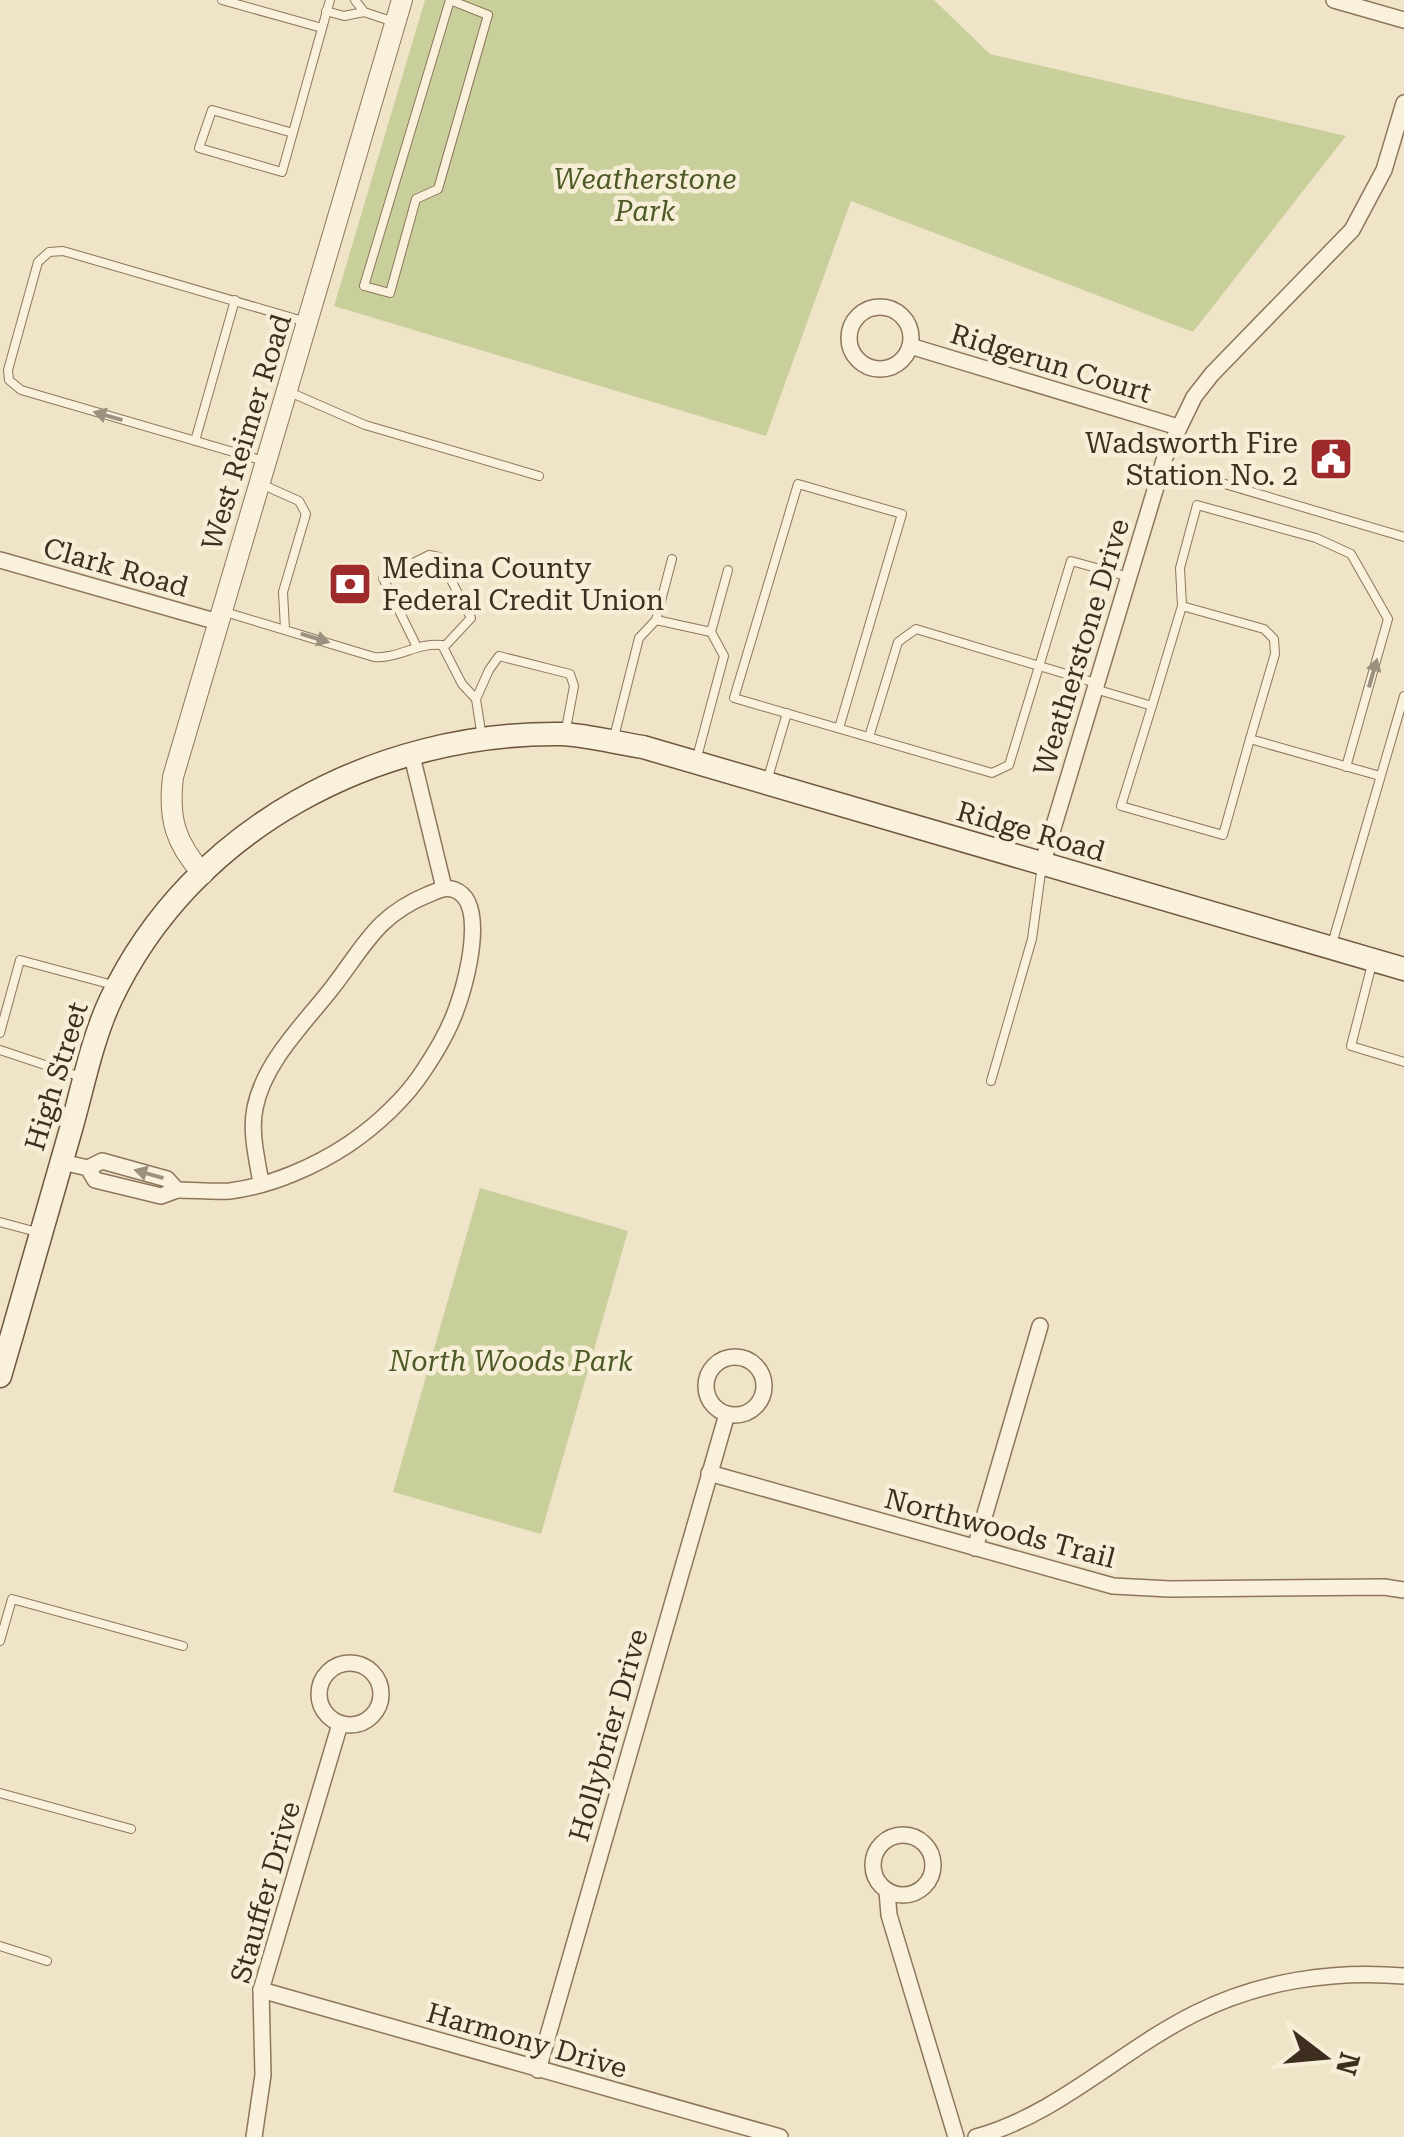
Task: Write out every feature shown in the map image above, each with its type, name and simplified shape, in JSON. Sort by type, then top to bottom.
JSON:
[{"type":"main road","name":"High Street","points":[[0,1376],[108,1005],[153,929],[203,874],[249,832],[290,805],[332,781],[411,752],[482,738],[565,734],[642,748]]},
{"type":"main road","name":"Ridge Road","points":[[642,748],[1404,970]]},
{"type":"street","name":"West Reimer Road","points":[[203,874],[179,842],[170,806],[173,777],[402,0]]},
{"type":"street","points":[[1334,0],[1404,20]]},
{"type":"street","name":"Weatherstone Drive","points":[[1042,865],[1162,465],[1178,427],[1212,374],[1352,230],[1384,170],[1404,103]]},
{"type":"street","name":"Ridgerun Court","points":[[878,307],[888,308],[910,327],[910,346],[906,356],[889,368],[868,367],[853,352],[850,332],[860,315],[878,307]]},
{"type":"street","name":"Ridgerun Court","points":[[910,346],[1178,427]]},
{"type":"street","name":"Clark Road","points":[[0,560],[219,616]]},
{"type":"street","points":[[411,752],[444,888]]},
{"type":"street","points":[[62,1162],[88,1168],[95,1180],[161,1196],[177,1190],[231,1190],[260,1183],[319,1162],[351,1142],[397,1104],[423,1071],[456,1010],[473,933],[472,908],[460,891],[444,888],[401,905],[372,930],[268,1072],[255,1109],[260,1183]]},
{"type":"street","points":[[975,1548],[1040,1326]]},
{"type":"street","name":"Hollybrier Drive","points":[[538,2070],[727,1414]]},
{"type":"street","name":"Northwoods Trail","points":[[709,1473],[1113,1586],[1384,1586],[1404,1590]]},
{"type":"street","points":[[352,1662],[362,1664],[378,1678],[381,1700],[371,1718],[362,1724],[340,1724],[324,1712],[320,1683],[333,1668],[352,1662]]},
{"type":"street","name":"Stauffer Drive","points":[[254,2137],[263,2076],[260,1990],[340,1724]]},
{"type":"street","points":[[887,1891],[905,1896],[915,1893],[929,1880],[934,1862],[931,1852],[918,1838],[898,1835],[880,1845],[872,1864],[879,1884],[887,1891],[888,1915],[956,2137]]},
{"type":"street","points":[[976,2137],[1048,2105],[1193,2014],[1224,2001],[1291,1980],[1370,1973],[1404,1976]]},
{"type":"street","name":"Harmony Drive","points":[[260,1990],[780,2137]]},
{"type":"lane","points":[[222,0],[322,28]]},
{"type":"lane","points":[[293,133],[212,110],[200,148],[282,172],[293,133],[322,28],[326,11],[330,0]]},
{"type":"lane","points":[[355,0],[364,12]]},
{"type":"lane","points":[[450,0],[488,15],[438,189],[416,198],[390,293],[364,286],[450,0]]},
{"type":"lane","points":[[326,11],[344,16],[364,12],[396,22]]},
{"type":"lane","points":[[266,461],[21,390],[9,380],[8,370],[38,262],[49,252],[63,251],[308,322]]},
{"type":"lane","points":[[195,441],[235,300]]},
{"type":"lane","points":[[287,390],[365,425],[539,476]]},
{"type":"lane","points":[[1162,465],[1404,537]]},
{"type":"lane","points":[[260,484],[298,500],[306,514],[283,592],[284,629]]},
{"type":"lane","points":[[839,728],[902,514],[798,484],[734,698],[992,773],[1009,764],[1071,561],[1129,577]]},
{"type":"lane","points":[[1182,606],[1264,630],[1274,639],[1275,654],[1223,835],[1122,806],[1182,606],[1180,568],[1197,505],[1316,538],[1351,554],[1388,619],[1346,766]]},
{"type":"lane","points":[[417,648],[383,578],[429,555],[439,558],[471,616],[470,622],[444,646]]},
{"type":"lane","points":[[613,742],[640,638],[656,620],[672,558]]},
{"type":"lane","points":[[696,763],[724,656],[711,632],[728,570]]},
{"type":"lane","points":[[219,616],[284,629],[374,657],[390,657],[434,644],[444,646]]},
{"type":"lane","points":[[656,620],[711,632]]},
{"type":"lane","points":[[869,737],[898,642],[916,629],[1152,706]]},
{"type":"lane","points":[[444,646],[459,678],[476,700],[482,738]]},
{"type":"lane","points":[[476,700],[499,656],[570,674],[574,686],[565,734]]},
{"type":"lane","points":[[1330,948],[1404,696]]},
{"type":"lane","points":[[766,784],[787,713]]},
{"type":"lane","points":[[1250,739],[1380,776]]},
{"type":"lane","points":[[991,1081],[1032,939],[1042,865]]},
{"type":"lane","points":[[0,1033],[20,960],[117,987]]},
{"type":"lane","points":[[1373,960],[1351,1046],[1404,1062]]},
{"type":"lane","points":[[0,987],[12,990]]},
{"type":"lane","points":[[0,1050],[86,1078]]},
{"type":"lane","points":[[0,1222],[41,1234]]},
{"type":"lane","points":[[0,1642],[12,1600],[183,1646]]},
{"type":"lane","points":[[0,1792],[131,1830]]},
{"type":"lane","points":[[0,1946],[47,1961]]},
{"type":"green space","name":"Weatherstone Park","points":[[425,0],[934,0],[990,54],[1346,136],[1193,332],[851,201],[766,436],[334,306]]},
{"type":"green space","name":"North Woods Park","points":[[480,1188],[628,1231],[541,1534],[393,1492]]},
{"type":"place","name":"Wadsworth Fire Station No. 2","points":[[1331,459]]},
{"type":"place","name":"Medina County Federal Credit Union","points":[[350,584]]}]
